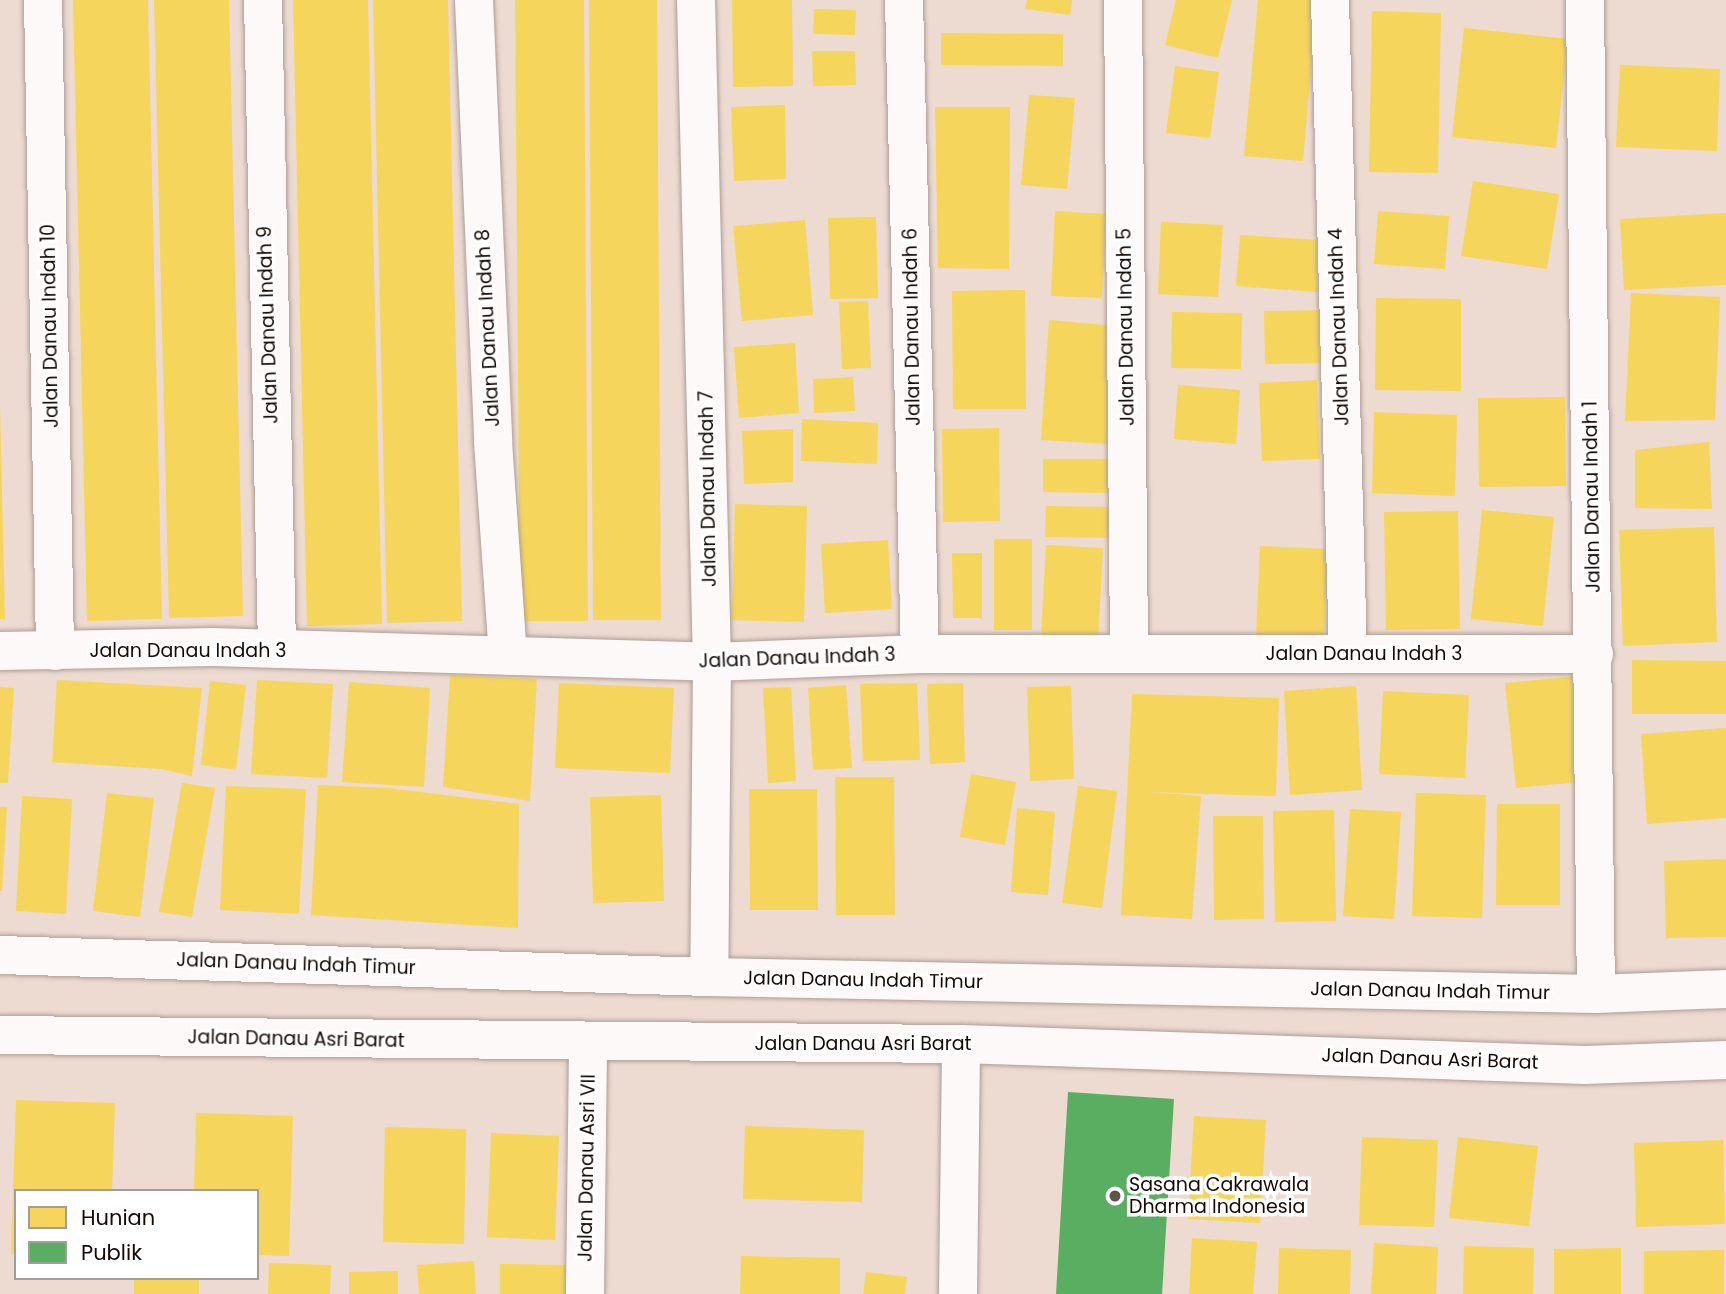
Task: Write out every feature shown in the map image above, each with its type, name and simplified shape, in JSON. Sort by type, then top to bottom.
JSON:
[{"type":"street","name":"Jalan Danau Indah 10","points":[[43,0],[55,652]]},
{"type":"street","name":"Jalan Danau Indah 9","points":[[262,0],[277,649]]},
{"type":"street","name":"Jalan Danau Indah 8","points":[[474,0],[493,442],[508,655]]},
{"type":"street","name":"Jalan Danau Indah 7","points":[[696,0],[712,662],[709,977]]},
{"type":"street","name":"Jalan Danau Indah 6","points":[[904,0],[920,654]]},
{"type":"street","name":"Jalan Danau Indah 5","points":[[1123,0],[1129,654]]},
{"type":"street","name":"Jalan Danau Indah 4","points":[[1330,0],[1348,654]]},
{"type":"street","name":"Jalan Danau Indah 1","points":[[1585,0],[1596,994]]},
{"type":"street","name":"Jalan Danau Indah 3","points":[[0,651],[277,649],[712,662],[920,654],[1594,654]]},
{"type":"street","name":"Jalan Danau Indah Timur","points":[[0,955],[709,977],[1596,994],[1726,989]]},
{"type":"street","name":"Jalan Danau Asri Barat","points":[[0,1035],[588,1043],[961,1044],[1585,1065],[1726,1060]]},
{"type":"street","name":"Jalan Danau Asri VII","points":[[585,1294],[588,1043]]},
{"type":"street","points":[[958,1294],[961,1044]]},
{"type":"building: Hunian","points":[[73,0],[148,0],[162,619],[87,621]]},
{"type":"building: Hunian","points":[[154,0],[229,0],[243,616],[169,618]]},
{"type":"building: Hunian","points":[[293,0],[368,0],[382,624],[307,626]]},
{"type":"building: Hunian","points":[[373,0],[448,0],[462,621],[387,623]]},
{"type":"building: Hunian","points":[[515,0],[584,0],[588,621],[520,621]]},
{"type":"building: Hunian","points":[[589,0],[657,0],[661,620],[593,620]]},
{"type":"building: Hunian","points":[[732,0],[792,0],[793,86],[733,87]]},
{"type":"building: Hunian","points":[[1027,0],[1072,0],[1070,15],[1025,9]]},
{"type":"building: Hunian","points":[[1176,0],[1232,0],[1218,58],[1165,45]]},
{"type":"building: Hunian","points":[[1258,0],[1317,0],[1303,161],[1244,156]]},
{"type":"building: Hunian","points":[[814,9],[856,10],[855,35],[813,34]]},
{"type":"building: Hunian","points":[[1372,11],[1441,13],[1438,173],[1369,172]]},
{"type":"building: Hunian","points":[[1464,28],[1568,39],[1556,148],[1452,137]]},
{"type":"building: Hunian","points":[[941,33],[1063,34],[1063,66],[941,65]]},
{"type":"building: Hunian","points":[[812,51],[855,51],[856,85],[813,86]]},
{"type":"building: Hunian","points":[[1620,65],[1720,69],[1717,151],[1616,147]]},
{"type":"building: Hunian","points":[[1175,66],[1219,72],[1210,138],[1166,133]]},
{"type":"building: Hunian","points":[[1029,95],[1075,98],[1067,189],[1021,185]]},
{"type":"building: Hunian","points":[[785,105],[786,179],[734,181],[731,107]]},
{"type":"building: Hunian","points":[[935,107],[1010,107],[1009,269],[938,268]]},
{"type":"building: Hunian","points":[[1473,181],[1559,194],[1547,269],[1461,256]]},
{"type":"building: Hunian","points":[[1055,211],[1106,214],[1102,298],[1051,296]]},
{"type":"building: Hunian","points":[[1378,211],[1449,216],[1445,269],[1374,264]]},
{"type":"building: Hunian","points":[[1726,213],[1726,285],[1624,290],[1620,219]]},
{"type":"building: Hunian","points":[[876,217],[878,298],[830,299],[828,218]]},
{"type":"building: Hunian","points":[[805,220],[813,315],[742,321],[733,226]]},
{"type":"building: Hunian","points":[[1161,222],[1223,225],[1218,297],[1158,294]]},
{"type":"building: Hunian","points":[[1240,235],[1320,240],[1317,292],[1236,286]]},
{"type":"building: Hunian","points":[[1025,290],[1026,409],[953,409],[952,291]]},
{"type":"building: Hunian","points":[[1631,293],[1720,297],[1715,420],[1625,421]]},
{"type":"building: Hunian","points":[[1376,298],[1461,299],[1461,391],[1375,390]]},
{"type":"building: Hunian","points":[[868,301],[871,368],[842,369],[839,302]]},
{"type":"building: Hunian","points":[[1329,310],[1330,363],[1265,364],[1264,311]]},
{"type":"building: Hunian","points":[[1172,312],[1242,313],[1241,369],[1171,368]]},
{"type":"building: Hunian","points":[[1049,320],[1117,326],[1109,444],[1041,440]]},
{"type":"building: Hunian","points":[[795,343],[799,413],[739,418],[734,347]]},
{"type":"building: Hunian","points":[[853,377],[855,411],[814,413],[813,379]]},
{"type":"building: Hunian","points":[[1317,380],[1320,459],[1262,461],[1259,383]]},
{"type":"building: Hunian","points":[[1178,385],[1240,390],[1236,444],[1174,439]]},
{"type":"building: Hunian","points":[[1565,397],[1566,486],[1479,487],[1478,398]]},
{"type":"building: Hunian","points":[[0,405],[5,619],[0,619]]},
{"type":"building: Hunian","points":[[1374,412],[1457,415],[1455,496],[1372,493]]},
{"type":"building: Hunian","points":[[802,419],[878,423],[877,464],[801,461]]},
{"type":"building: Hunian","points":[[999,428],[1000,521],[943,522],[942,429]]},
{"type":"building: Hunian","points":[[793,429],[793,482],[744,484],[742,431]]},
{"type":"building: Hunian","points":[[1709,442],[1712,509],[1635,508],[1635,450]]},
{"type":"building: Hunian","points":[[1043,459],[1114,459],[1114,493],[1043,492]]},
{"type":"building: Hunian","points":[[735,504],[807,506],[804,622],[732,620]]},
{"type":"building: Hunian","points":[[1046,506],[1111,507],[1110,538],[1045,537]]},
{"type":"building: Hunian","points":[[1482,510],[1554,517],[1543,626],[1471,619]]},
{"type":"building: Hunian","points":[[1458,511],[1460,629],[1386,630],[1384,512]]},
{"type":"building: Hunian","points":[[1714,527],[1717,642],[1623,646],[1619,530]]},
{"type":"building: Hunian","points":[[994,539],[1032,539],[1032,630],[994,630]]},
{"type":"building: Hunian","points":[[888,540],[892,609],[825,613],[821,544]]},
{"type":"building: Hunian","points":[[1046,545],[1103,548],[1098,639],[1041,637]]},
{"type":"building: Hunian","points":[[1260,546],[1328,549],[1324,640],[1256,638]]},
{"type":"building: Hunian","points":[[952,553],[982,553],[982,618],[953,618]]},
{"type":"building: Hunian","points":[[1632,660],[1726,661],[1726,714],[1632,714]]},
{"type":"building: Hunian","points":[[450,675],[537,679],[530,801],[443,787]]},
{"type":"building: Hunian","points":[[1577,676],[1588,781],[1516,788],[1505,683]]},
{"type":"building: Hunian","points":[[57,680],[202,688],[192,776],[161,769],[52,762]]},
{"type":"building: Hunian","points":[[257,680],[333,684],[327,778],[251,774]]},
{"type":"building: Hunian","points":[[210,681],[246,685],[236,770],[201,765]]},
{"type":"building: Hunian","points":[[349,682],[430,688],[424,787],[342,782]]},
{"type":"building: Hunian","points":[[559,683],[674,688],[670,773],[555,768]]},
{"type":"building: Hunian","points":[[917,683],[920,760],[863,761],[860,684]]},
{"type":"building: Hunian","points":[[963,683],[965,762],[930,764],[927,684]]},
{"type":"building: Hunian","points":[[846,685],[852,768],[813,770],[808,688]]},
{"type":"building: Hunian","points":[[1071,686],[1074,779],[1030,781],[1027,687]]},
{"type":"building: Hunian","points":[[1356,686],[1362,790],[1290,795],[1284,691]]},
{"type":"building: Hunian","points":[[0,687],[14,688],[8,783],[0,783]]},
{"type":"building: Hunian","points":[[791,687],[796,781],[768,783],[763,688]]},
{"type":"building: Hunian","points":[[1383,691],[1469,695],[1465,778],[1379,774]]},
{"type":"building: Hunian","points":[[1132,694],[1279,698],[1276,796],[1148,792],[1201,796],[1192,919],[1121,915]]},
{"type":"building: Hunian","points":[[1726,728],[1726,818],[1647,824],[1641,734]]},
{"type":"building: Hunian","points":[[971,774],[1016,782],[1005,845],[960,837]]},
{"type":"building: Hunian","points":[[835,777],[894,777],[895,915],[836,915]]},
{"type":"building: Hunian","points":[[182,783],[215,788],[192,917],[159,912]]},
{"type":"building: Hunian","points":[[318,785],[388,788],[519,804],[518,928],[311,915]]},
{"type":"building: Hunian","points":[[226,786],[306,789],[299,914],[220,910]]},
{"type":"building: Hunian","points":[[1078,786],[1117,791],[1102,908],[1062,903]]},
{"type":"building: Hunian","points":[[749,789],[817,789],[818,910],[750,910]]},
{"type":"building: Hunian","points":[[107,793],[154,798],[140,917],[93,911]]},
{"type":"building: Hunian","points":[[1416,793],[1486,795],[1482,918],[1412,916]]},
{"type":"building: Hunian","points":[[661,795],[664,901],[593,903],[590,797]]},
{"type":"building: Hunian","points":[[22,796],[72,799],[66,914],[16,911]]},
{"type":"building: Hunian","points":[[1497,804],[1560,804],[1560,905],[1496,905]]},
{"type":"building: Hunian","points":[[0,807],[7,807],[2,891],[0,891]]},
{"type":"building: Hunian","points":[[1017,808],[1055,812],[1048,895],[1011,892]]},
{"type":"building: Hunian","points":[[1350,809],[1401,812],[1394,919],[1343,916]]},
{"type":"building: Hunian","points":[[1334,810],[1336,921],[1275,922],[1273,811]]},
{"type":"building: Hunian","points":[[1213,816],[1263,816],[1264,919],[1214,920]]},
{"type":"building: Hunian","points":[[1726,859],[1726,937],[1666,938],[1664,861]]},
{"type":"building: Hunian","points":[[16,1100],[115,1103],[112,1189],[14,1189],[14,1254],[11,1254]]},
{"type":"building: Hunian","points":[[196,1113],[293,1116],[289,1256],[259,1255],[259,1189],[194,1189]]},
{"type":"building: Hunian","points":[[1194,1116],[1266,1120],[1260,1223],[1188,1219]]},
{"type":"building: Hunian","points":[[745,1126],[864,1130],[862,1202],[743,1199]]},
{"type":"building: Hunian","points":[[385,1127],[466,1129],[464,1244],[383,1242]]},
{"type":"building: Hunian","points":[[491,1133],[559,1136],[555,1240],[487,1237]]},
{"type":"building: Hunian","points":[[1362,1137],[1438,1140],[1434,1227],[1359,1225]]},
{"type":"building: Hunian","points":[[1458,1137],[1538,1146],[1529,1226],[1449,1218]]},
{"type":"building: Hunian","points":[[1723,1140],[1725,1224],[1636,1227],[1634,1143]]},
{"type":"building: Hunian","points":[[1192,1238],[1257,1242],[1253,1294],[1189,1294]]},
{"type":"building: Hunian","points":[[1374,1243],[1438,1247],[1436,1294],[1371,1294]]},
{"type":"building: Hunian","points":[[1464,1246],[1534,1248],[1533,1294],[1463,1294]]},
{"type":"building: Hunian","points":[[1279,1248],[1351,1250],[1350,1294],[1278,1294]]},
{"type":"building: Hunian","points":[[1621,1248],[1621,1294],[1554,1294],[1554,1249]]},
{"type":"building: Hunian","points":[[1724,1250],[1724,1294],[1644,1294],[1644,1251]]},
{"type":"building: Hunian","points":[[741,1256],[840,1258],[840,1294],[740,1294]]},
{"type":"building: Hunian","points":[[474,1261],[476,1294],[419,1294],[417,1265]]},
{"type":"building: Hunian","points":[[269,1263],[331,1265],[330,1294],[268,1294]]},
{"type":"building: Hunian","points":[[500,1264],[567,1265],[567,1294],[500,1294]]},
{"type":"building: Hunian","points":[[398,1271],[398,1294],[349,1294],[349,1272]]},
{"type":"building: Hunian","points":[[866,1272],[907,1277],[905,1294],[863,1294]]},
{"type":"building: Hunian","points":[[134,1280],[199,1280],[199,1294],[134,1294]]},
{"type":"building: Publik","name":"Sasana Cakrawala Dharma Indonesia","points":[[1068,1092],[1174,1099],[1162,1294],[1056,1294]]},
{"type":"place","name":"Sasana Cakrawala Dharma Indonesia","points":[[1115,1196]]}]
